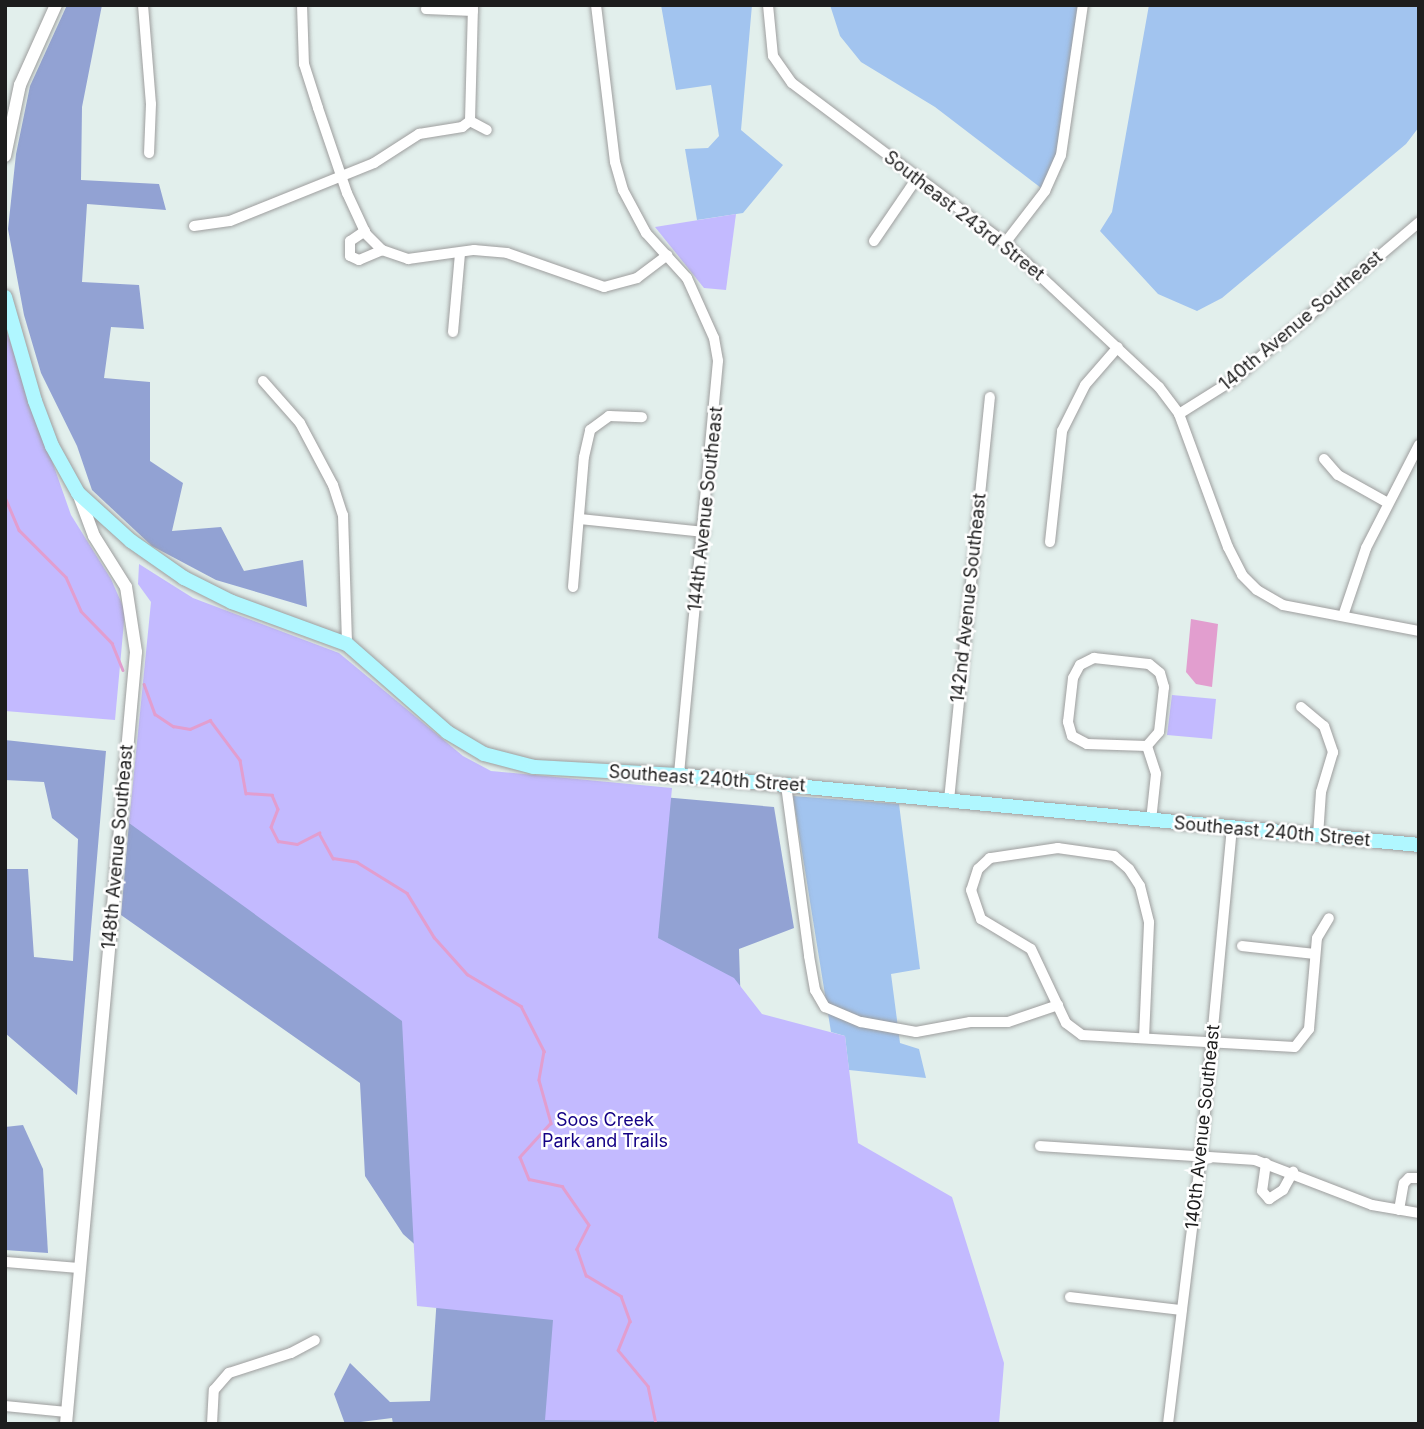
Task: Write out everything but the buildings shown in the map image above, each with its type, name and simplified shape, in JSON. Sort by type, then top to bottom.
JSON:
[{"type":"main road","name":"148th Avenue Southeast","points":[[5,297],[35,401],[52,446],[78,493]]},
{"type":"main road","name":"Southeast 240th Street","points":[[78,493],[131,541],[184,578],[232,602],[347,644],[447,732],[484,754],[534,767],[680,775],[1232,830],[1419,845]]},
{"type":"street","points":[[5,156],[20,85],[56,5]]},
{"type":"street","points":[[143,5],[151,104],[149,153]]},
{"type":"street","points":[[302,5],[304,64],[365,231],[382,250],[408,259],[460,253],[507,253],[604,287],[637,278],[667,255]]},
{"type":"street","name":"144th Avenue Southeast","points":[[596,5],[615,162],[631,212],[687,278],[702,307],[718,361],[680,775]]},
{"type":"street","name":"Southeast 243rd Street","points":[[768,5],[773,55],[792,83],[1005,243],[1118,347],[1179,414]]},
{"type":"street","points":[[1005,243],[1045,191],[1061,155],[1083,5]]},
{"type":"street","points":[[426,9],[473,8],[470,121]]},
{"type":"street","points":[[194,226],[230,221],[374,163],[419,134],[462,127],[470,121]]},
{"type":"street","points":[[470,121],[487,130]]},
{"type":"street","points":[[874,241],[917,178]]},
{"type":"street","name":"140th Avenue Southeast","points":[[1179,414],[1233,380],[1419,222]]},
{"type":"street","points":[[365,231],[350,241],[350,256],[359,260],[382,250]]},
{"type":"street","points":[[453,332],[460,253]]},
{"type":"street","points":[[1051,542],[1062,431],[1085,385],[1118,347]]},
{"type":"street","points":[[263,381],[300,423],[336,495],[348,568],[347,644]]},
{"type":"street","name":"142nd Avenue Southeast","points":[[949,800],[990,397]]},
{"type":"street","points":[[1179,414],[1242,575],[1272,600],[1419,631]]},
{"type":"street","points":[[573,587],[584,457],[590,430],[609,416],[642,417]]},
{"type":"street","points":[[1343,616],[1355,574],[1388,503],[1402,485],[1419,445]]},
{"type":"street","points":[[1324,459],[1338,475],[1388,503]]},
{"type":"street","name":"148th Avenue Southeast","points":[[67,1418],[136,652],[126,587],[94,536],[78,493]]},
{"type":"street","points":[[580,519],[704,532]]},
{"type":"street","points":[[1094,658],[1149,664],[1160,673],[1164,687],[1160,732],[1147,746],[1087,744],[1072,736],[1070,700],[1080,665],[1094,658]]},
{"type":"street","points":[[1301,707],[1324,726],[1333,752],[1321,792],[1318,836]]},
{"type":"street","points":[[1147,746],[1156,774],[1151,821]]},
{"type":"street","points":[[786,785],[815,990],[825,1007],[841,1015],[916,1032],[970,1022],[1008,1022],[1058,1005]]},
{"type":"street","name":"140th Avenue Southeast","points":[[1168,1424],[1201,1155],[1232,830]]},
{"type":"street","points":[[1144,1038],[1149,922],[1140,886],[1124,863],[1101,852],[1058,848],[1003,853],[978,869],[971,890],[981,919],[1031,949],[1066,1023],[1082,1035],[1144,1038],[1213,1040],[1289,1047],[1301,1043],[1309,1029],[1317,938],[1329,918]]},
{"type":"street","points":[[1242,946],[1315,954]]},
{"type":"street","points":[[1040,1146],[1201,1155],[1266,1163],[1343,1195],[1419,1213]]},
{"type":"street","points":[[1266,1163],[1262,1191],[1269,1199],[1283,1190],[1293,1172]]},
{"type":"street","points":[[1399,1210],[1404,1183],[1409,1178],[1419,1178]]},
{"type":"street","points":[[5,1262],[80,1268]]},
{"type":"street","points":[[1070,1297],[1181,1310]]},
{"type":"street","points":[[212,1424],[214,1390],[229,1373],[291,1353],[315,1340]]},
{"type":"street","points":[[5,1406],[67,1418]]},
{"type":"shaded area","points":[[661,5],[752,5],[741,130],[783,165],[743,213],[697,220],[685,149],[708,148],[719,136],[711,85],[676,90]]},
{"type":"shaded area","points":[[830,5],[1083,5],[1067,131],[1045,191],[935,107],[861,62],[840,36]]},
{"type":"shaded area","points":[[1149,5],[1419,5],[1419,127],[1406,144],[1222,298],[1197,311],[1158,294],[1100,231],[1112,212]]},
{"type":"shaded area","points":[[1191,619],[1218,624],[1212,687],[1196,684],[1186,672]]},
{"type":"shaded area","points":[[793,796],[899,804],[920,969],[891,974],[900,1043],[919,1049],[926,1078],[849,1070],[845,1036],[831,1032]]},
{"type":"green space","points":[[67,5],[102,5],[82,107],[81,180],[159,184],[166,210],[87,204],[82,282],[139,285],[144,329],[111,327],[104,378],[150,382],[150,461],[183,483],[172,531],[221,527],[244,571],[303,560],[307,607],[216,580],[152,546],[92,490],[77,446],[41,373],[24,315],[8,229],[16,154],[30,86]]},
{"type":"green space","points":[[736,214],[726,290],[704,288],[655,227]]},
{"type":"green space","points":[[5,327],[71,515],[111,579],[125,611],[115,720],[5,711]]},
{"type":"green space","name":"Soos Creek Park and Trails","points":[[139,564],[193,598],[339,653],[463,756],[491,771],[672,788],[658,938],[734,978],[762,1014],[845,1036],[858,1143],[952,1197],[1004,1363],[999,1424],[545,1420],[553,1320],[417,1306],[402,1021],[129,823],[151,602],[138,584]]},
{"type":"green space","points":[[1172,695],[1216,699],[1212,739],[1167,735]]},
{"type":"green space","points":[[5,740],[106,751],[77,1095],[5,1033],[5,869],[28,869],[34,957],[73,961],[78,839],[52,818],[44,782],[5,780]]},
{"type":"green space","name":"Soos Creek Park and Trails","points":[[424,750],[504,783],[774,807],[794,928],[739,949],[741,1011],[898,1424],[393,1424],[392,1418],[345,1424],[334,1394],[350,1363],[390,1402],[430,1401],[439,1266],[403,1234],[365,1176],[360,1083],[121,915],[129,823],[245,869]]},
{"type":"green space","points":[[23,1125],[43,1169],[48,1253],[5,1250],[5,1127]]},
{"type":"waterway","points":[[5,497],[19,530],[66,577],[81,611],[112,643],[123,670]]},
{"type":"waterway","points":[[144,684],[155,714],[173,726],[190,729],[210,720],[240,760],[246,793],[272,795],[278,809],[271,827],[278,841],[297,844],[319,833],[333,858],[357,862],[407,893],[434,937],[467,974],[521,1006],[544,1051],[539,1080],[551,1123],[520,1157],[529,1179],[562,1186],[589,1225],[577,1249],[586,1275],[621,1296],[630,1321],[618,1350],[648,1386],[656,1424]]}]
